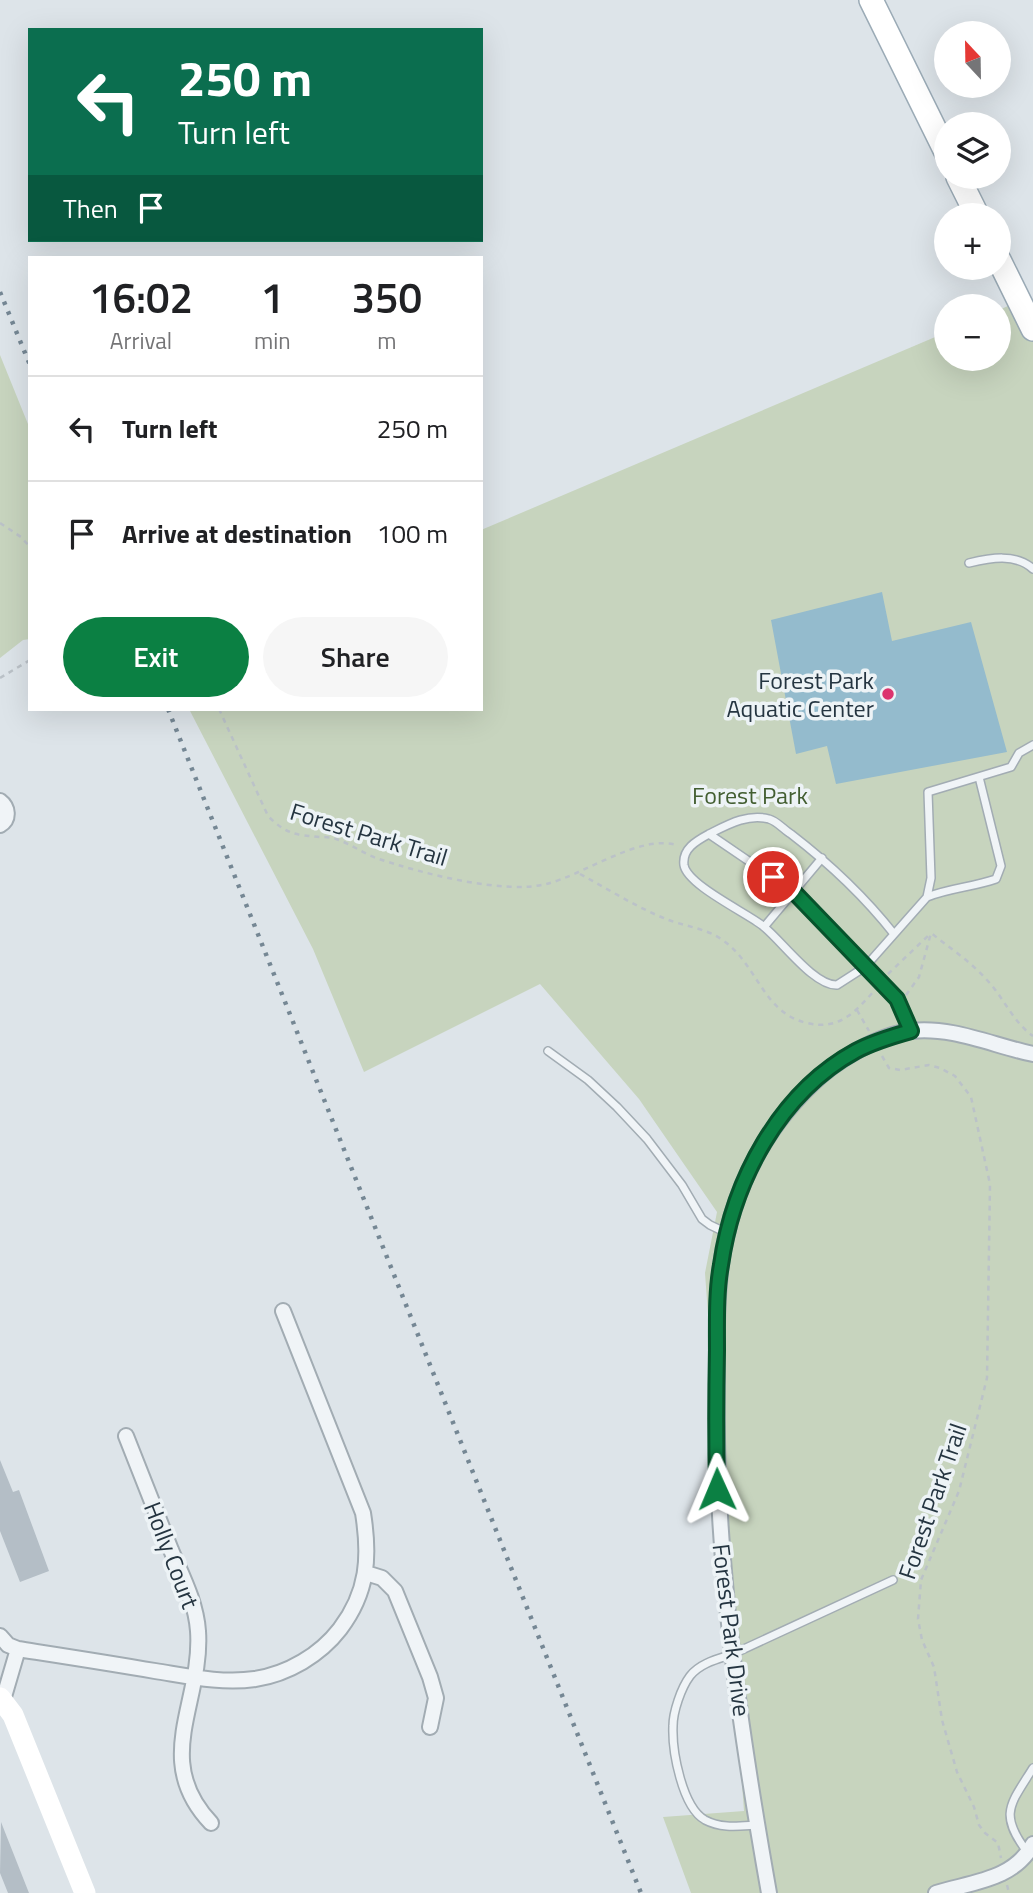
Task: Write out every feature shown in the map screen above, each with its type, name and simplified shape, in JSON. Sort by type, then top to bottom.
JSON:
[{"type":"main road","points":[[871,0],[934,128]]},
{"type":"main road","points":[[1009,280],[1033,329]]},
{"type":"street","points":[[0,801],[6,807],[7,814],[5,822],[0,825]]},
{"type":"street","name":"Forest Park Drive","points":[[769,1893],[721,1555],[716,1447],[720,1267],[727,1233],[748,1172],[775,1126],[820,1076],[857,1050],[911,1031],[966,1036],[1033,1054]]},
{"type":"street","points":[[0,1636],[8,1645],[18,1649],[193,1677],[254,1679],[291,1669],[317,1653],[336,1634],[351,1612],[366,1573],[367,1551],[362,1513],[283,1311]]},
{"type":"street","name":"Holly Court","points":[[126,1436],[196,1616],[198,1650],[183,1738],[184,1778],[187,1792],[197,1809],[211,1823]]},
{"type":"street","points":[[366,1573],[382,1578],[395,1591],[436,1698],[430,1727]]},
{"type":"street","points":[[18,1649],[1,1699],[13,1715],[85,1893]]},
{"type":"street","points":[[936,1893],[1003,1873],[1019,1864],[1030,1848]]},
{"type":"lane","points":[[969,563],[993,557],[1024,561],[1033,569]]},
{"type":"lane","points":[[928,897],[931,878],[928,792],[1011,767],[1020,753],[1033,745]]},
{"type":"lane","points":[[894,934],[872,907],[822,858],[771,819],[750,817],[733,822],[695,841],[688,849],[684,864],[688,874],[764,927],[822,982],[837,985],[865,967],[928,897],[947,889],[978,885],[996,878],[1001,866],[979,777]]},
{"type":"lane","points":[[709,834],[794,892],[897,999],[911,1031]]},
{"type":"lane","points":[[764,927],[822,858]]},
{"type":"lane","points":[[548,1051],[588,1080],[617,1107],[647,1139],[682,1185],[702,1219],[727,1233]]},
{"type":"lane","points":[[758,1825],[722,1827],[702,1818],[688,1802],[680,1782],[673,1726],[682,1692],[691,1675],[706,1663],[733,1654],[893,1580]]},
{"type":"lane","points":[[1030,1848],[1011,1828],[1009,1815],[1015,1797],[1033,1768]]},
{"type":"path","points":[[0,523],[28,545]]},
{"type":"path","points":[[0,678],[28,661]]},
{"type":"path","name":"Forest Park Trail","points":[[220,711],[268,816],[282,830],[297,835],[334,838],[379,859],[489,885],[511,887],[544,885],[579,874],[639,848],[659,843],[679,846]]},
{"type":"path","points":[[579,874],[664,918],[720,938],[736,952],[779,1010],[789,1018],[812,1024],[838,1023],[857,1010],[889,972],[931,933]]},
{"type":"path","points":[[897,999],[908,994],[919,977],[931,933]]},
{"type":"path","points":[[931,933],[987,980],[1019,1026],[1033,1036]]},
{"type":"path","name":"Forest Park Trail","points":[[857,1010],[889,1068],[900,1070],[929,1065],[955,1076],[971,1097],[990,1184],[987,1378],[959,1491],[921,1580],[918,1619],[922,1640],[934,1667],[942,1720],[957,1772],[974,1807],[979,1825],[998,1843],[1009,1893]]},
{"type":"green space","name":"Forest Park","points":[[1019,301],[1033,333],[1033,1893],[691,1893],[663,1817],[744,1811],[705,1273],[717,1212],[639,1099],[540,984],[364,1072],[313,949],[190,711],[483,711],[483,529],[934,338],[934,371],[1011,371],[1011,305]]},
{"type":"green space","points":[[0,355],[28,424],[28,639],[23,640],[0,658]]},
{"type":"water","name":"Forest Park Aquatic Center","points":[[882,592],[892,641],[971,622],[1007,752],[836,784],[827,746],[796,754],[771,620]]},
{"type":"building","points":[[0,1460],[13,1492],[19,1490],[49,1571],[20,1582],[0,1531]]},
{"type":"building","points":[[1,1822],[29,1893],[8,1893],[0,1873]]},
{"type":"railway","points":[[0,292],[28,360]]},
{"type":"railway","points":[[169,711],[641,1893]]},
{"type":"place","name":"Forest Park Aquatic Center","points":[[888,694]]},
{"type":"route","points":[[717,1489],[716,1384],[720,1267],[734,1208],[748,1172],[775,1126],[820,1076],[857,1050],[911,1031],[897,999],[794,892],[773,877]]}]
